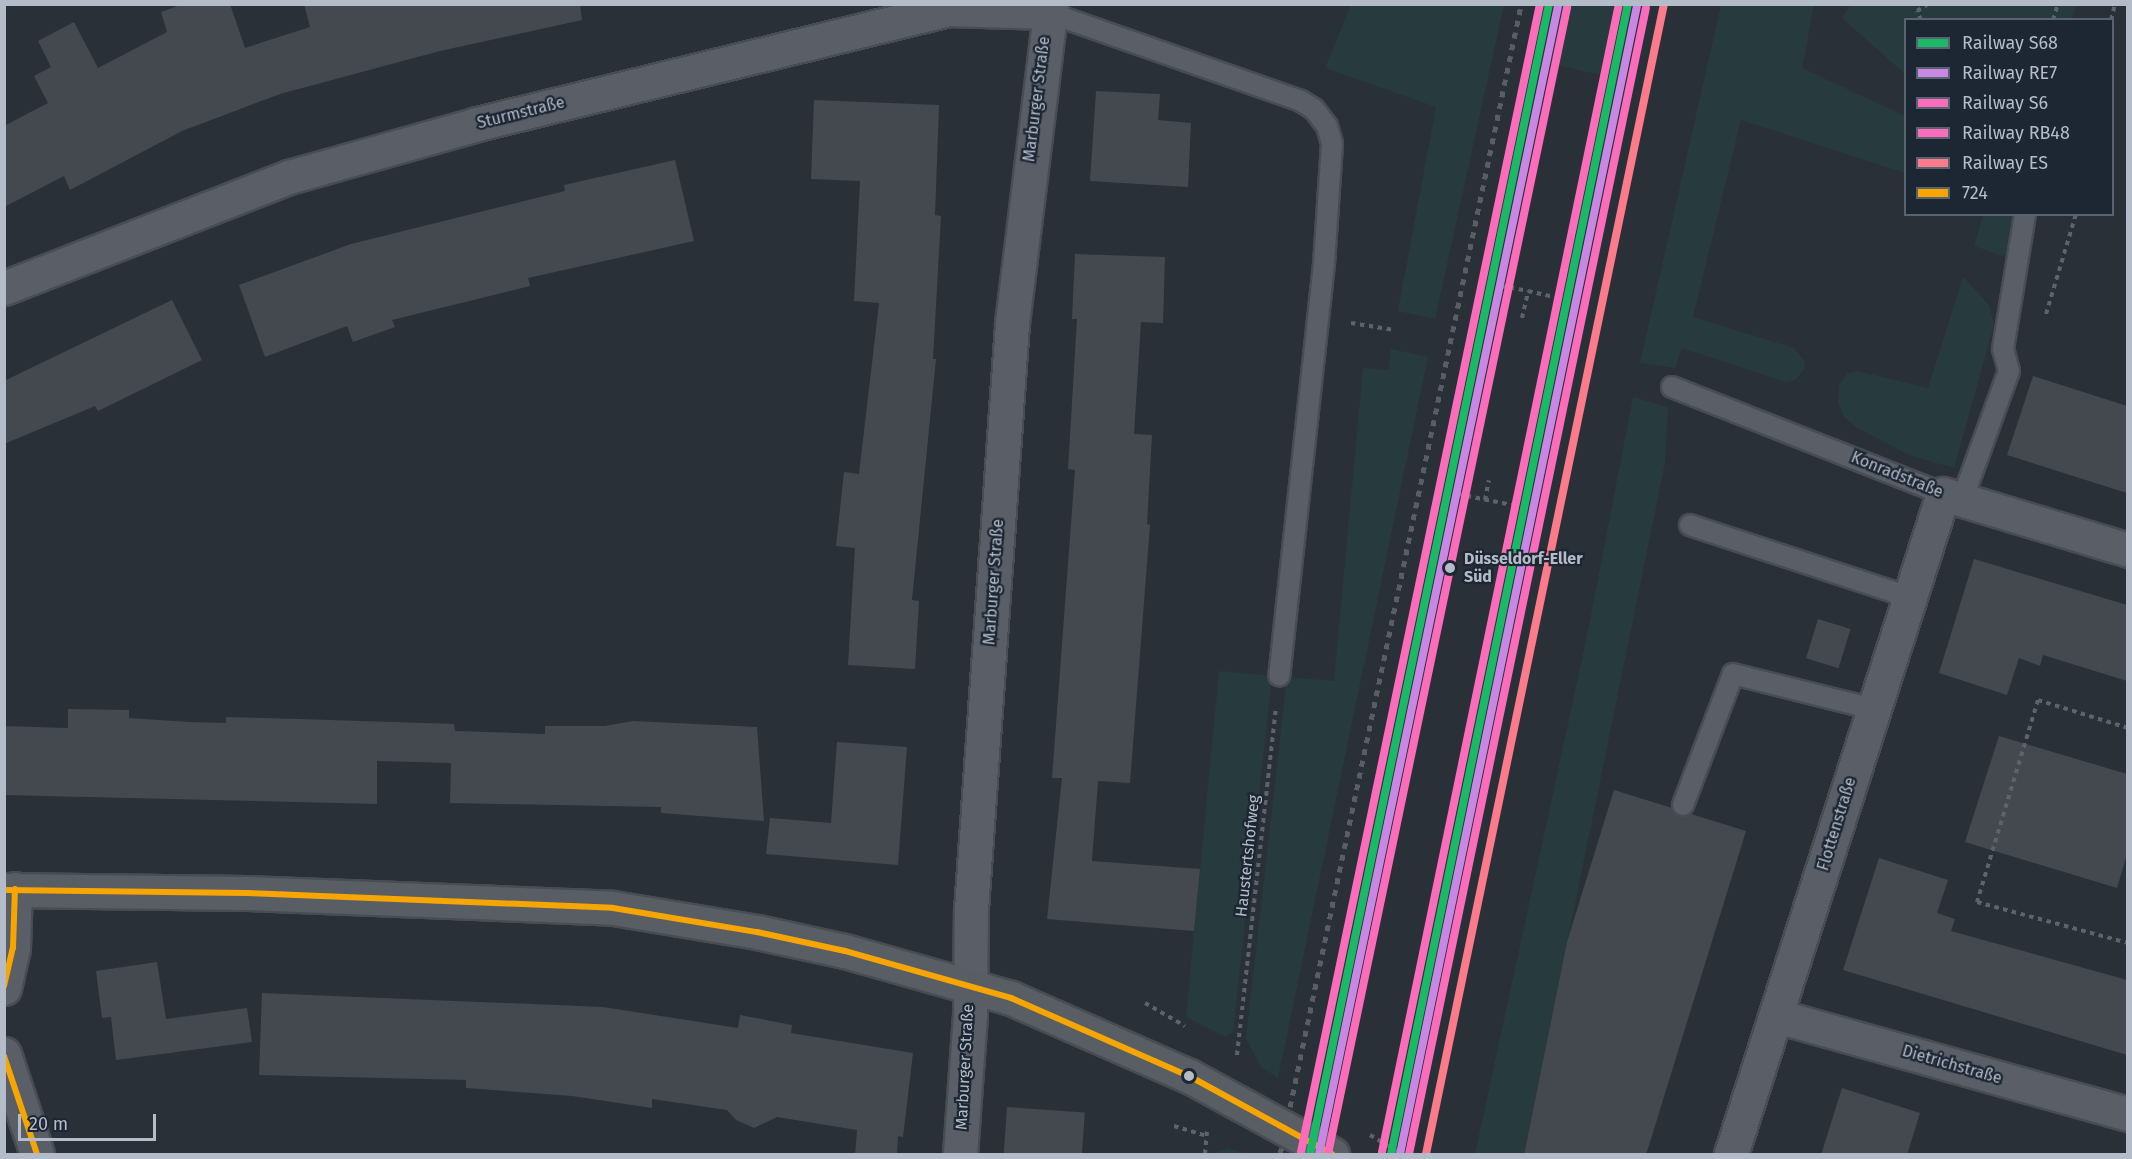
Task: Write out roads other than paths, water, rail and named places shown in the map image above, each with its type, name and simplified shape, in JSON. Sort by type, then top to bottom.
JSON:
[{"type":"main road","points":[[10,889],[247,893],[613,908],[779,936],[969,984],[1011,998],[1189,1076],[1332,1155]]},
{"type":"street","name":"Sturmstraße","points":[[4,288],[290,177],[477,123],[947,9],[1043,7]]},
{"type":"street","name":"Marburger Straße","points":[[960,1155],[1012,323],[1043,7]]},
{"type":"street","name":"Konradstraße","points":[[1953,497],[2127,550]]},
{"type":"street","name":"Flottenstraße","points":[[1731,1155],[1909,597],[1953,497]]},
{"type":"street","points":[[4,988],[13,948],[10,889]]},
{"type":"street","name":"Dietrichstraße","points":[[1777,1016],[2127,1114]]},
{"type":"street","points":[[4,1054],[37,1155]]},
{"type":"lane","points":[[1043,7],[1314,109],[1327,126],[1332,144],[1318,318],[1280,676]]},
{"type":"lane","name":"Flottenstraße","points":[[1953,497],[2009,371],[2003,349],[2025,216]]},
{"type":"lane","name":"Konradstraße","points":[[1672,387],[1953,497]]},
{"type":"lane","points":[[1690,525],[1909,597]]},
{"type":"lane","points":[[1683,805],[1733,674],[1874,709]]},
{"type":"railway","points":[[1280,1154],[1521,4]]},
{"type":"rail line","name":"S6","points":[[1301,1152],[1540,4]]},
{"type":"rail line","name":"S68","points":[[1310,1154],[1549,4]]},
{"type":"rail line","name":"S6","points":[[1382,1152],[1619,4]]},
{"type":"rail line","name":"S68","points":[[1391,1154],[1628,4]]},
{"type":"rail line","name":"ES","points":[[1426,1154],[1664,4]]},
{"type":"rail line","name":"RE7","points":[[1319,1154],[1558,6]]},
{"type":"rail line","name":"RE7","points":[[1400,1154],[1637,6]]},
{"type":"rail line","name":"RB48","points":[[1328,1154],[1567,8]]},
{"type":"rail line","name":"RB48","points":[[1409,1154],[1646,8]]},
{"type":"place","name":"Düsseldorf-Eller Süd","points":[[1450,568]]}]
